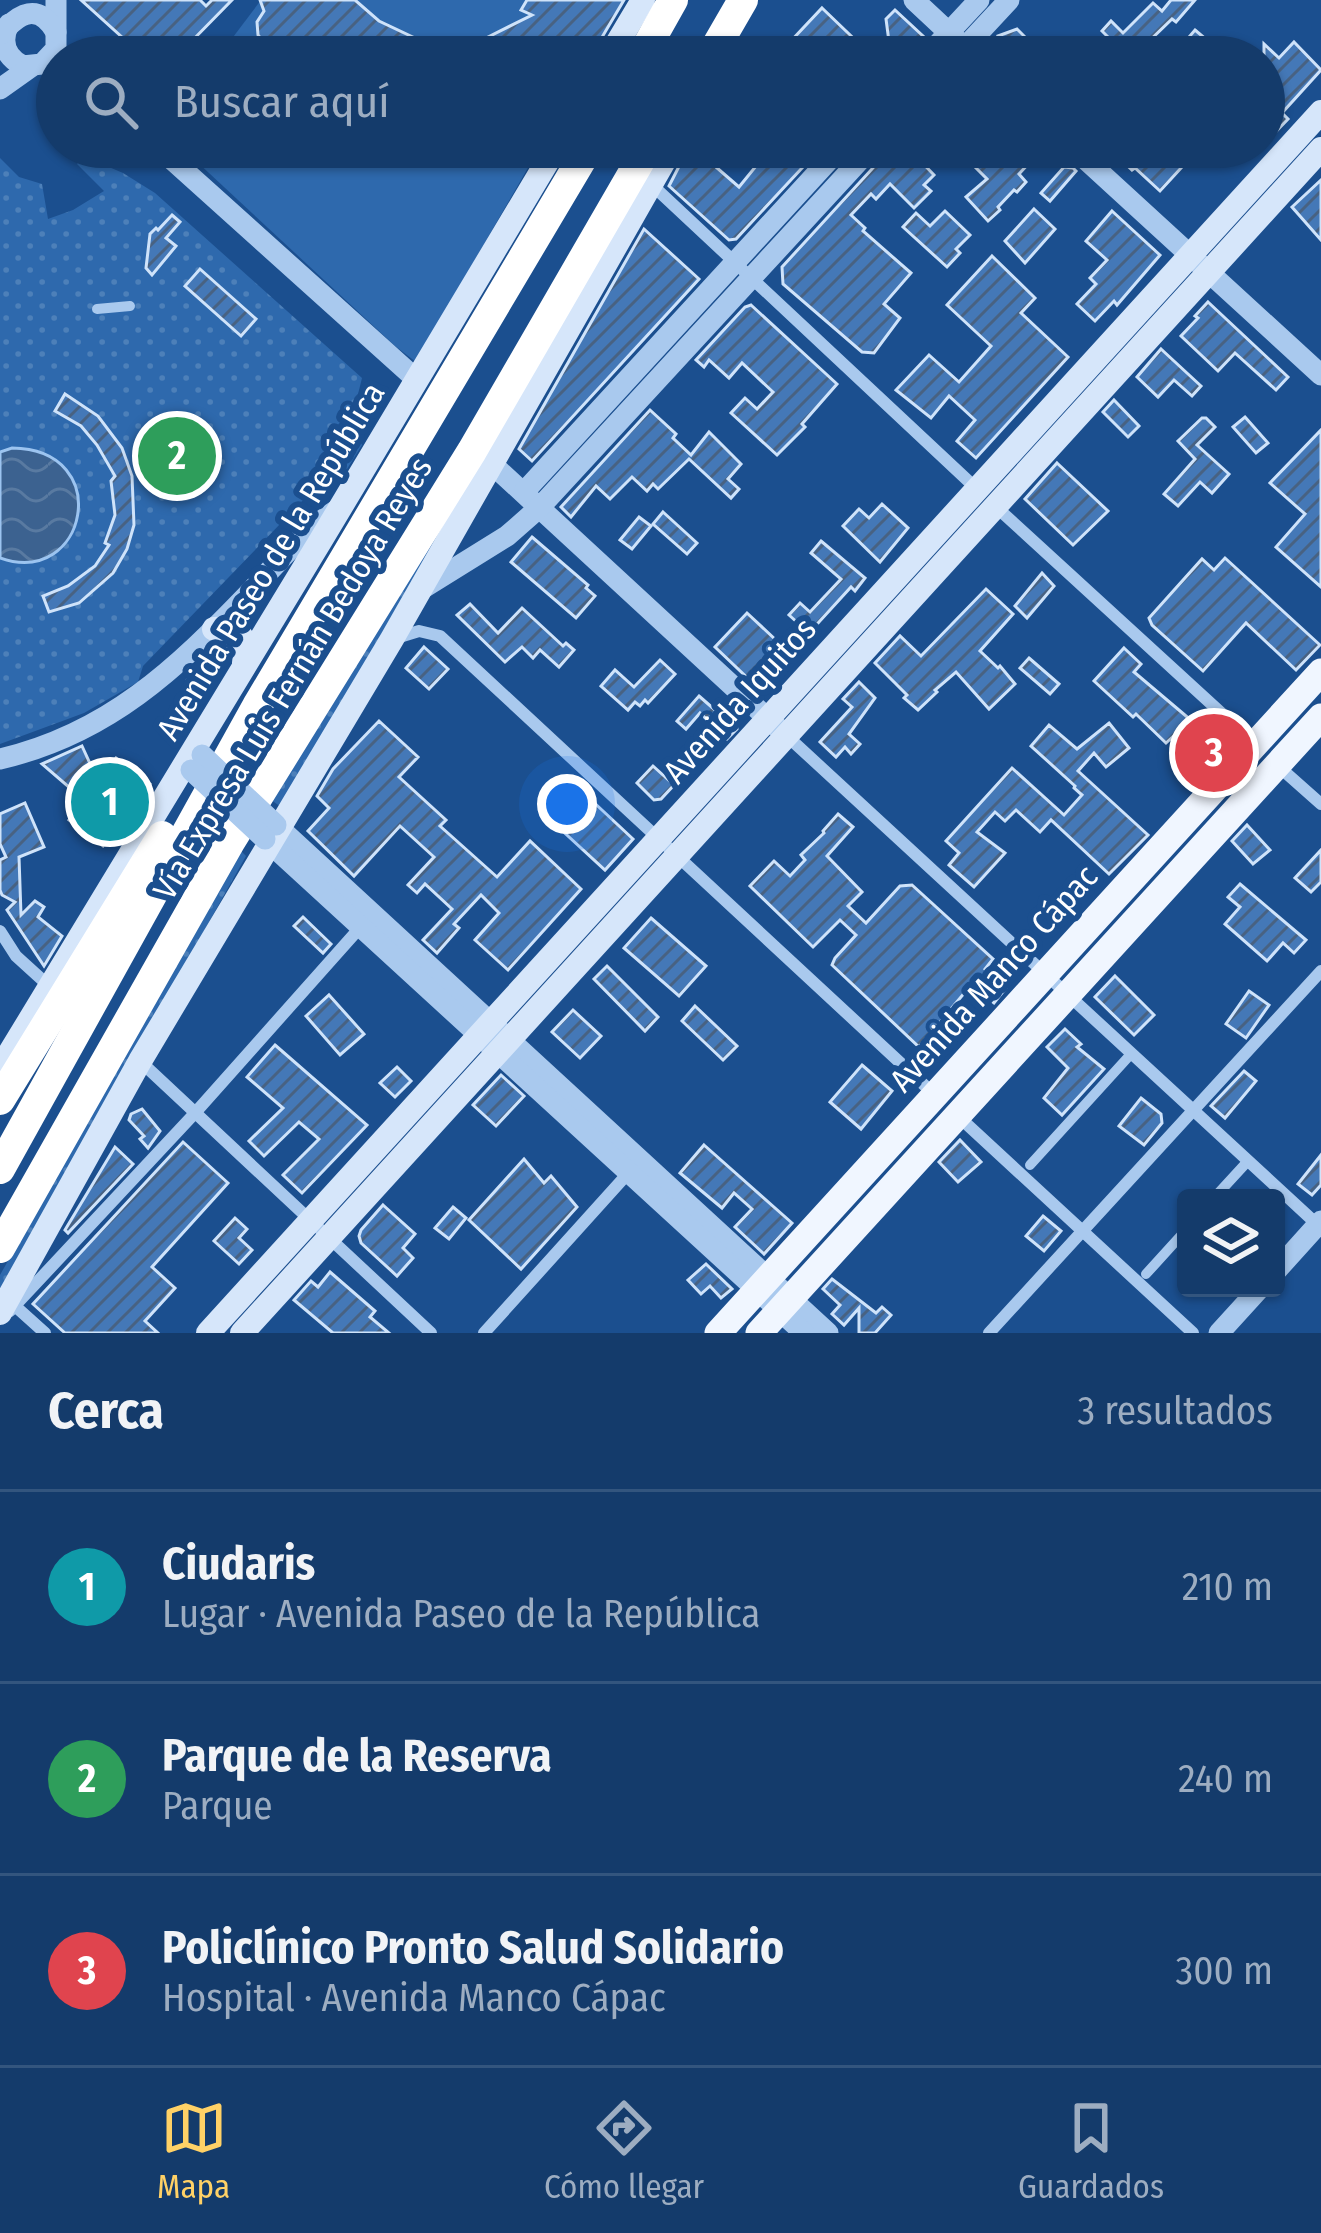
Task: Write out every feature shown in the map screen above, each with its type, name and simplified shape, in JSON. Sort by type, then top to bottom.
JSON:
[{"type":"highway","points":[[646,36],[659,0]]},
{"type":"highway","points":[[653,36],[673,0]]},
{"type":"highway","points":[[700,36],[720,0]]},
{"type":"highway","points":[[722,36],[742,0]]},
{"type":"highway","name":"Vía Expresa Luis Fernán Bedoya Reyes","points":[[0,1168],[257,706],[577,168]]},
{"type":"highway","name":"Vía Expresa Luis Fernán Bedoya Reyes","points":[[0,1248],[230,842],[642,168]]},
{"type":"highway","points":[[0,1100],[220,742],[257,706]]},
{"type":"main road","points":[[622,36],[643,0]]},
{"type":"main road","points":[[735,36],[755,0]]},
{"type":"main road","name":"Avenida Iquitos","points":[[1285,157],[1321,112]]},
{"type":"main road","name":"Avenida Iquitos","points":[[1200,264],[1321,149]]},
{"type":"main road","name":"Avenida Paseo de la República","points":[[0,1069],[194,760],[244,663],[543,168]]},
{"type":"main road","points":[[5,1313],[140,1061],[494,466],[651,184],[652,168]]},
{"type":"main road","name":"Avenida Iquitos","points":[[494,1037],[677,856],[777,727],[1200,264],[1276,168]]},
{"type":"main road","points":[[214,629],[231,628],[242,637],[244,663]]},
{"type":"main road","name":"Avenida Manco Cápac","points":[[718,1333],[1321,672]]},
{"type":"main road","name":"Avenida Manco Cápac","points":[[759,1333],[1321,717]]},
{"type":"main road","name":"Avenida Iquitos","points":[[208,1333],[319,1229],[494,1037],[658,838],[777,727]]},
{"type":"main road","name":"Avenida Iquitos","points":[[242,1333],[319,1229]]},
{"type":"street","points":[[56,0],[59,36]]},
{"type":"street","points":[[914,0],[949,36]]},
{"type":"street","points":[[966,36],[979,0]]},
{"type":"street","points":[[974,36],[1009,0]]},
{"type":"street","points":[[36,67],[23,66],[9,56],[4,40],[13,19],[39,15],[57,36]]},
{"type":"street","points":[[0,89],[36,71]]},
{"type":"street","points":[[181,168],[417,380]]},
{"type":"street","points":[[419,591],[507,536],[532,500],[733,262],[821,168]]},
{"type":"street","points":[[532,500],[852,168]]},
{"type":"street","points":[[1095,168],[1321,375]]},
{"type":"street","points":[[651,184],[1321,804]]},
{"type":"street","points":[[98,310],[130,307]]},
{"type":"street","points":[[494,466],[1320,1225],[1285,1261]]},
{"type":"street","points":[[0,759],[67,737],[119,710],[214,629],[315,524],[343,506]]},
{"type":"street","points":[[392,639],[419,631],[440,636],[1192,1333]]},
{"type":"street","points":[[194,760],[784,1304],[828,1333]]},
{"type":"street","points":[[45,1333],[5,1313],[195,1113],[367,920]]},
{"type":"street","points":[[0,931],[16,956],[50,987]]},
{"type":"street","points":[[989,1333],[1321,971]]},
{"type":"street","points":[[1030,1165],[1132,1054]]},
{"type":"street","points":[[140,1061],[431,1333]]},
{"type":"street","points":[[1222,1189],[1248,1161]]},
{"type":"street","points":[[484,1333],[635,1166]]},
{"type":"street","points":[[1146,1274],[1177,1239]]},
{"type":"street","points":[[1219,1333],[1252,1297]]},
{"type":"street","points":[[784,1304],[804,1333]]},
{"type":"shaded area","points":[[261,0],[624,0],[604,36],[234,36]]},
{"type":"shaded area","points":[[0,158],[19,177],[42,184],[48,219],[104,191],[81,168],[111,168],[155,193],[362,378],[352,418],[362,445],[347,469],[335,467],[143,666],[138,682],[84,713],[0,744]]},
{"type":"shaded area","points":[[204,168],[528,168],[416,362]]},
{"type":"shaded area","points":[[170,441],[217,454],[188,495],[178,490]]},
{"type":"shaded area","points":[[456,505],[281,807],[267,797]]},
{"type":"shaded area","points":[[241,851],[246,856],[0,1294],[0,1275]]},
{"type":"water","points":[[12,448],[45,454],[66,470],[77,491],[78,515],[69,537],[53,554],[30,562],[0,558],[0,452]]},
{"type":"building","points":[[81,0],[200,0],[206,6],[212,0],[232,0],[197,36],[121,36]]},
{"type":"building","points":[[260,0],[355,0],[379,21],[411,36],[259,36],[257,22],[264,11]]},
{"type":"building","points":[[527,0],[624,0],[603,36],[490,36],[532,15],[521,10]]},
{"type":"building","points":[[1171,0],[1195,0],[1176,22],[1172,19],[1154,36],[1107,36],[1102,31],[1111,21],[1123,33],[1153,3],[1162,11]]},
{"type":"building","points":[[822,8],[851,36],[796,36]]},
{"type":"building","points":[[895,10],[923,36],[888,36],[886,19]]},
{"type":"building","points":[[1017,29],[1024,36],[998,36]]},
{"type":"building","points":[[1294,42],[1321,70],[1285,110],[1285,52]]},
{"type":"building","points":[[678,168],[717,168],[739,187],[754,168],[802,168],[736,239],[729,240],[669,186]]},
{"type":"building","points":[[873,168],[927,168],[934,175],[924,185],[931,191],[914,208],[890,184],[876,199],[871,194],[851,215],[911,273],[884,304],[900,318],[874,353],[862,352],[783,284],[782,267]]},
{"type":"building","points":[[976,168],[1025,168],[1019,174],[1026,182],[988,221],[966,197],[987,179]]},
{"type":"building","points":[[1063,168],[1076,171],[1050,201],[1041,193]]},
{"type":"building","points":[[1135,168],[1181,168],[1160,191]]},
{"type":"building","points":[[1321,180],[1321,240],[1292,207]]},
{"type":"building","points":[[1034,209],[1055,229],[1025,263],[1005,241]]},
{"type":"building","points":[[945,211],[970,235],[947,267],[903,227],[916,213],[930,226]]},
{"type":"building","points":[[1112,211],[1160,255],[1117,305],[1114,301],[1095,321],[1077,304],[1096,284],[1090,278],[1107,260],[1086,241]]},
{"type":"building","points":[[172,215],[180,222],[166,238],[176,246],[152,275],[146,268],[150,234]]},
{"type":"building","points":[[644,229],[699,279],[532,461],[519,449]]},
{"type":"building","points":[[992,256],[1035,298],[1021,313],[1068,357],[976,458],[957,441],[975,420],[949,396],[931,418],[896,390],[929,355],[959,382],[991,346],[947,305]]},
{"type":"building","points":[[200,269],[256,319],[241,336],[185,286]]},
{"type":"building","points":[[1208,302],[1288,377],[1276,390],[1235,353],[1218,371],[1181,336]]},
{"type":"building","points":[[751,305],[837,384],[777,455],[731,413],[745,398],[757,409],[773,392],[742,363],[729,378],[709,360],[704,367],[696,360]]},
{"type":"building","points":[[1161,349],[1201,386],[1192,396],[1174,380],[1158,397],[1137,377]]},
{"type":"building","points":[[65,394],[98,416],[122,448],[132,476],[134,525],[113,573],[79,603],[49,612],[43,596],[68,586],[95,566],[109,545],[105,543],[115,515],[111,481],[115,476],[81,426],[55,411]]},
{"type":"building","points":[[1114,400],[1139,426],[1128,437],[1103,412]]},
{"type":"building","points":[[650,410],[691,455],[709,432],[741,464],[728,479],[739,489],[731,498],[689,459],[658,489],[653,484],[647,491],[632,477],[610,499],[596,486],[571,517],[561,507]]},
{"type":"building","points":[[1245,417],[1268,443],[1256,453],[1233,427]]},
{"type":"building","points":[[1202,418],[1215,427],[1197,445],[1229,474],[1212,493],[1200,482],[1178,506],[1164,494],[1195,459],[1178,441]]},
{"type":"building","points":[[1321,430],[1321,587],[1276,547],[1305,514],[1270,483]]},
{"type":"building","points":[[1057,463],[1108,511],[1073,545],[1025,499]]},
{"type":"building","points":[[882,504],[908,528],[880,562],[843,526],[859,509],[869,518]]},
{"type":"building","points":[[663,512],[697,543],[687,554],[653,524]]},
{"type":"building","points":[[639,517],[651,526],[632,549],[620,540]]},
{"type":"building","points":[[532,537],[595,596],[576,618],[511,562]]},
{"type":"building","points":[[821,541],[865,578],[809,633],[789,615],[800,603],[810,612],[841,579],[811,553]]},
{"type":"building","points":[[1225,558],[1320,645],[1296,670],[1246,623],[1203,671],[1152,625],[1149,618],[1202,559],[1214,570]]},
{"type":"building","points":[[1042,573],[1054,586],[1027,618],[1015,606]]},
{"type":"building","points":[[986,589],[1013,614],[980,651],[1015,684],[989,709],[956,672],[918,710],[875,663],[900,636],[921,656]]},
{"type":"building","points":[[470,604],[498,633],[522,608],[563,646],[566,643],[574,650],[559,667],[540,650],[533,658],[522,647],[505,662],[457,615]]},
{"type":"building","points":[[747,613],[793,656],[765,687],[756,686],[715,647]]},
{"type":"building","points":[[223,645],[228,647],[228,658],[204,695],[187,680]]},
{"type":"building","points":[[424,647],[448,669],[429,689],[406,668]]},
{"type":"building","points":[[1124,648],[1141,664],[1134,672],[1225,749],[1213,763],[1178,732],[1166,743],[1094,681]]},
{"type":"building","points":[[1029,658],[1059,684],[1050,694],[1020,668]]},
{"type":"building","points":[[660,660],[675,674],[648,703],[645,700],[640,706],[635,702],[628,710],[601,686],[615,670],[634,687]]},
{"type":"building","points":[[859,682],[875,698],[849,734],[860,744],[851,754],[845,747],[836,757],[820,742],[852,707],[843,699]]},
{"type":"building","points":[[699,696],[736,721],[737,729],[727,739],[700,713],[686,729],[677,721]]},
{"type":"building","points":[[379,721],[418,757],[399,777],[446,820],[440,826],[497,877],[530,841],[581,889],[508,970],[475,940],[499,913],[481,895],[454,924],[459,928],[437,953],[423,940],[452,909],[425,884],[417,893],[408,885],[434,857],[400,826],[354,876],[308,831],[329,808],[317,796],[333,769]]},
{"type":"building","points":[[1109,723],[1129,748],[1106,767],[1094,753],[1078,771],[1148,835],[1109,874],[1051,820],[1040,832],[1016,810],[1005,821],[995,812],[977,832],[1005,853],[974,887],[949,865],[959,853],[946,841],[1012,768],[1064,815],[1082,795],[1031,746],[1049,725],[1077,749]]},
{"type":"building","points":[[82,746],[98,781],[116,758],[150,784],[103,846],[69,820],[84,800],[42,764]]},
{"type":"building","points":[[653,766],[674,785],[654,800],[637,783]]},
{"type":"building","points":[[572,782],[633,839],[605,870],[543,813]]},
{"type":"building","points":[[25,803],[44,847],[19,857],[21,915],[35,901],[44,907],[38,917],[62,936],[44,966],[7,910],[15,902],[0,890],[0,860],[6,857],[0,844],[0,814]]},
{"type":"building","points":[[838,814],[853,827],[827,856],[862,892],[848,906],[866,923],[900,886],[912,885],[993,959],[985,969],[1006,988],[994,1003],[971,985],[919,1047],[832,965],[856,935],[840,920],[813,947],[750,886],[774,861],[790,876],[805,860],[801,855]]},
{"type":"building","points":[[1247,825],[1270,850],[1253,864],[1232,841]]},
{"type":"building","points":[[1321,850],[1321,882],[1311,892],[1295,878]]},
{"type":"building","points":[[1240,884],[1306,940],[1294,953],[1283,943],[1267,961],[1225,924],[1240,907],[1228,897]]},
{"type":"building","points":[[303,917],[331,944],[323,953],[294,926]]},
{"type":"building","points":[[651,918],[706,966],[679,996],[624,948]]},
{"type":"building","points":[[607,966],[658,1017],[645,1031],[594,979]]},
{"type":"building","points":[[1115,976],[1154,1015],[1134,1035],[1095,997]]},
{"type":"building","points":[[1249,991],[1269,1005],[1246,1038],[1226,1024]]},
{"type":"building","points":[[329,995],[364,1034],[340,1055],[306,1016]]},
{"type":"building","points":[[695,1006],[737,1046],[723,1060],[682,1021]]},
{"type":"building","points":[[573,1010],[601,1036],[580,1058],[552,1032]]},
{"type":"building","points":[[1065,1029],[1081,1044],[1077,1047],[1104,1069],[1062,1115],[1044,1098],[1068,1068],[1047,1047]]},
{"type":"building","points":[[275,1045],[367,1125],[302,1193],[283,1175],[319,1139],[299,1122],[264,1156],[249,1141],[283,1108],[247,1077]]},
{"type":"building","points":[[862,1065],[892,1091],[861,1129],[830,1102]]},
{"type":"building","points":[[397,1067],[411,1081],[395,1097],[380,1083]]},
{"type":"building","points":[[1244,1071],[1256,1081],[1225,1118],[1211,1106]]},
{"type":"building","points":[[501,1075],[524,1096],[496,1126],[473,1105]]},
{"type":"building","points":[[1141,1098],[1161,1114],[1162,1123],[1144,1145],[1119,1126]]},
{"type":"building","points":[[142,1109],[160,1131],[148,1148],[129,1120]]},
{"type":"building","points":[[960,1140],[981,1162],[958,1182],[939,1162]]},
{"type":"building","points":[[183,1142],[228,1183],[152,1267],[175,1288],[145,1321],[158,1333],[65,1333],[33,1304]]},
{"type":"building","points":[[704,1145],[792,1223],[764,1254],[735,1227],[752,1209],[734,1193],[722,1208],[680,1173]]},
{"type":"building","points":[[115,1147],[133,1164],[68,1233],[65,1230]]},
{"type":"building","points":[[1321,1155],[1321,1185],[1312,1195],[1298,1184]]},
{"type":"building","points":[[524,1159],[544,1183],[551,1176],[577,1207],[521,1269],[469,1220]]},
{"type":"building","points":[[383,1205],[415,1234],[403,1248],[413,1258],[397,1276],[359,1236]]},
{"type":"building","points":[[453,1207],[466,1218],[449,1239],[435,1228]]},
{"type":"building","points":[[1043,1216],[1061,1231],[1044,1251],[1026,1236]]},
{"type":"building","points":[[235,1218],[247,1229],[239,1238],[252,1250],[239,1264],[214,1241]]},
{"type":"building","points":[[706,1264],[732,1289],[721,1298],[710,1286],[701,1294],[688,1280]]},
{"type":"building","points":[[330,1272],[375,1311],[370,1317],[389,1333],[333,1333],[294,1300],[311,1281],[318,1287]]},
{"type":"building","points":[[832,1279],[876,1313],[882,1307],[891,1315],[875,1333],[859,1333],[859,1308],[844,1325],[832,1314],[840,1305],[823,1289]]},
{"type":"place","name":"Parque de la Reserva","points":[[177,456]]},
{"type":"place","name":"Policlínico Pronto Salud Solidario","points":[[1214,753]]},
{"type":"place","name":"Ciudaris","points":[[110,802]]}]
